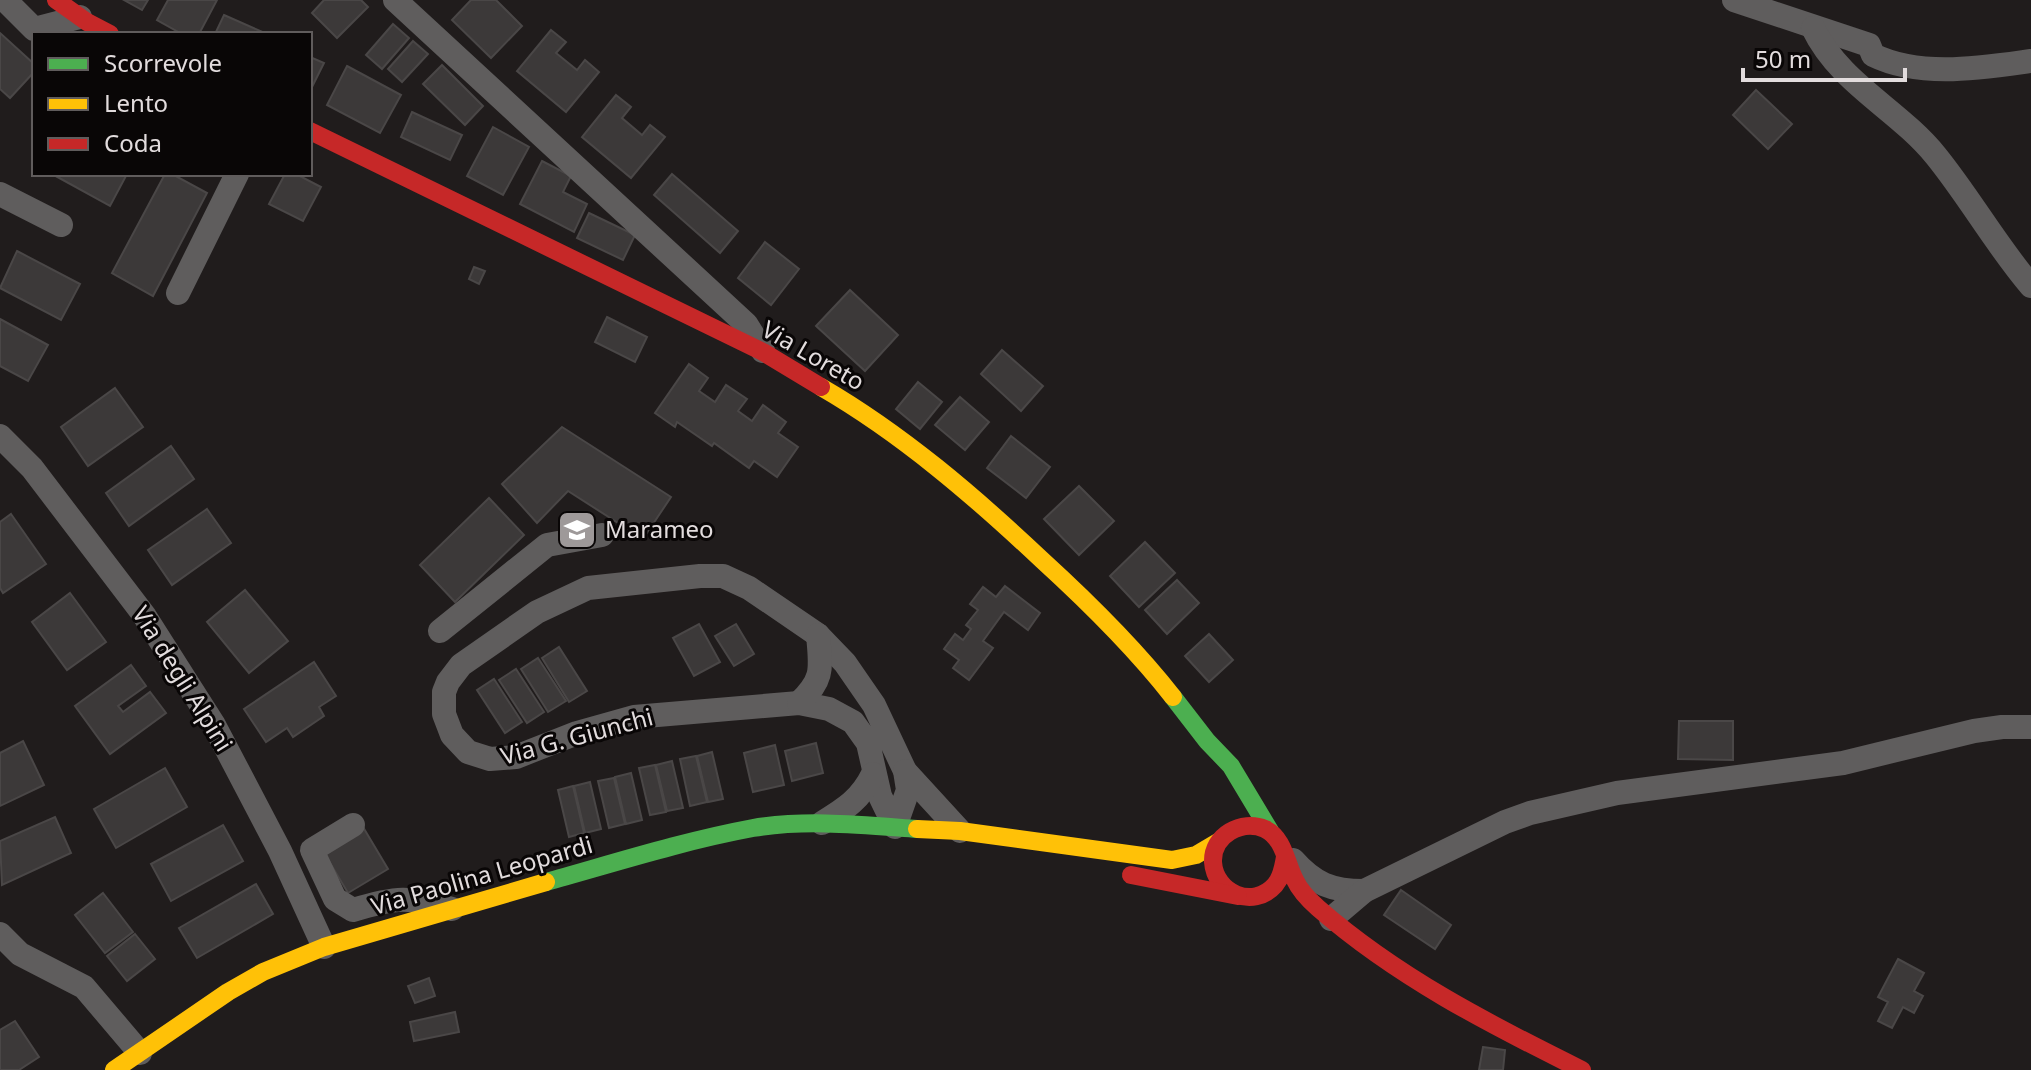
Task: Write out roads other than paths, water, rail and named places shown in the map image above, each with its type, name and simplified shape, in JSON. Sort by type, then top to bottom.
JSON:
[{"type":"main road","points":[[66,6],[107,32]]},
{"type":"main road","name":"Via Loreto","points":[[312,132],[763,352],[851,404],[931,462],[1075,590],[1150,667],[1207,741],[1231,766],[1279,846],[1294,880],[1307,897],[1331,919],[1409,977],[1499,1029],[1582,1070]]},
{"type":"main road","name":"Via Loreto","points":[[1207,741],[1228,804],[1223,837]]},
{"type":"main road","name":"Via Paolina Leopardi","points":[[114,1070],[228,992],[263,972],[324,947],[694,841],[754,828],[822,823],[960,831],[1172,860],[1189,859],[1223,837]]},
{"type":"main road","points":[[1116,873],[1246,897],[1267,893],[1277,884],[1284,871],[1279,846],[1248,825],[1223,837],[1213,857],[1215,874],[1224,887],[1246,897],[1275,907]]},
{"type":"main road","name":"Via Paolina Leopardi","points":[[895,827],[958,843],[1085,867]]},
{"type":"main road","points":[[1297,914],[1331,919]]},
{"type":"street","points":[[5,0],[34,29],[66,6]]},
{"type":"street","points":[[395,0],[746,324],[763,352]]},
{"type":"street","points":[[1734,0],[1869,45],[1873,55],[1891,64],[1920,68],[1990,66],[2031,61]]},
{"type":"street","points":[[1813,28],[1821,45],[1850,80],[1914,132],[1937,157],[2004,254],[2031,286]]},
{"type":"street","points":[[178,293],[236,176]]},
{"type":"street","points":[[0,194],[61,225]]},
{"type":"street","points":[[670,308],[676,259]]},
{"type":"street","name":"Via degli Alpini","points":[[0,436],[32,468],[144,615],[206,713],[280,851],[324,947]]},
{"type":"street","points":[[440,631],[547,545],[602,535]]},
{"type":"street","name":"Via G. Giunchi","points":[[895,827],[880,796],[868,743],[853,722],[829,709],[799,703],[634,717],[577,733],[516,757],[490,759],[468,752],[452,735],[444,714],[444,692],[461,665],[537,612],[588,588],[723,576],[749,588],[818,635],[845,663],[874,705],[905,771],[960,831]]},
{"type":"street","points":[[799,703],[816,687],[821,669],[818,635]]},
{"type":"street","points":[[1331,919],[1364,891],[1505,822],[1530,813],[1617,793],[1843,763],[1974,731],[2031,727]]},
{"type":"street","points":[[895,827],[908,790],[905,771]]},
{"type":"street","points":[[822,823],[854,803],[873,774]]},
{"type":"street","points":[[353,825],[312,850],[335,899],[353,910],[389,900],[418,899],[454,910]]},
{"type":"street","points":[[1279,846],[1316,881],[1338,891],[1364,891]]},
{"type":"street","points":[[0,934],[20,954],[84,987],[140,1053]]},
{"type":"place","name":"Marameo","points":[[577,530]]}]
